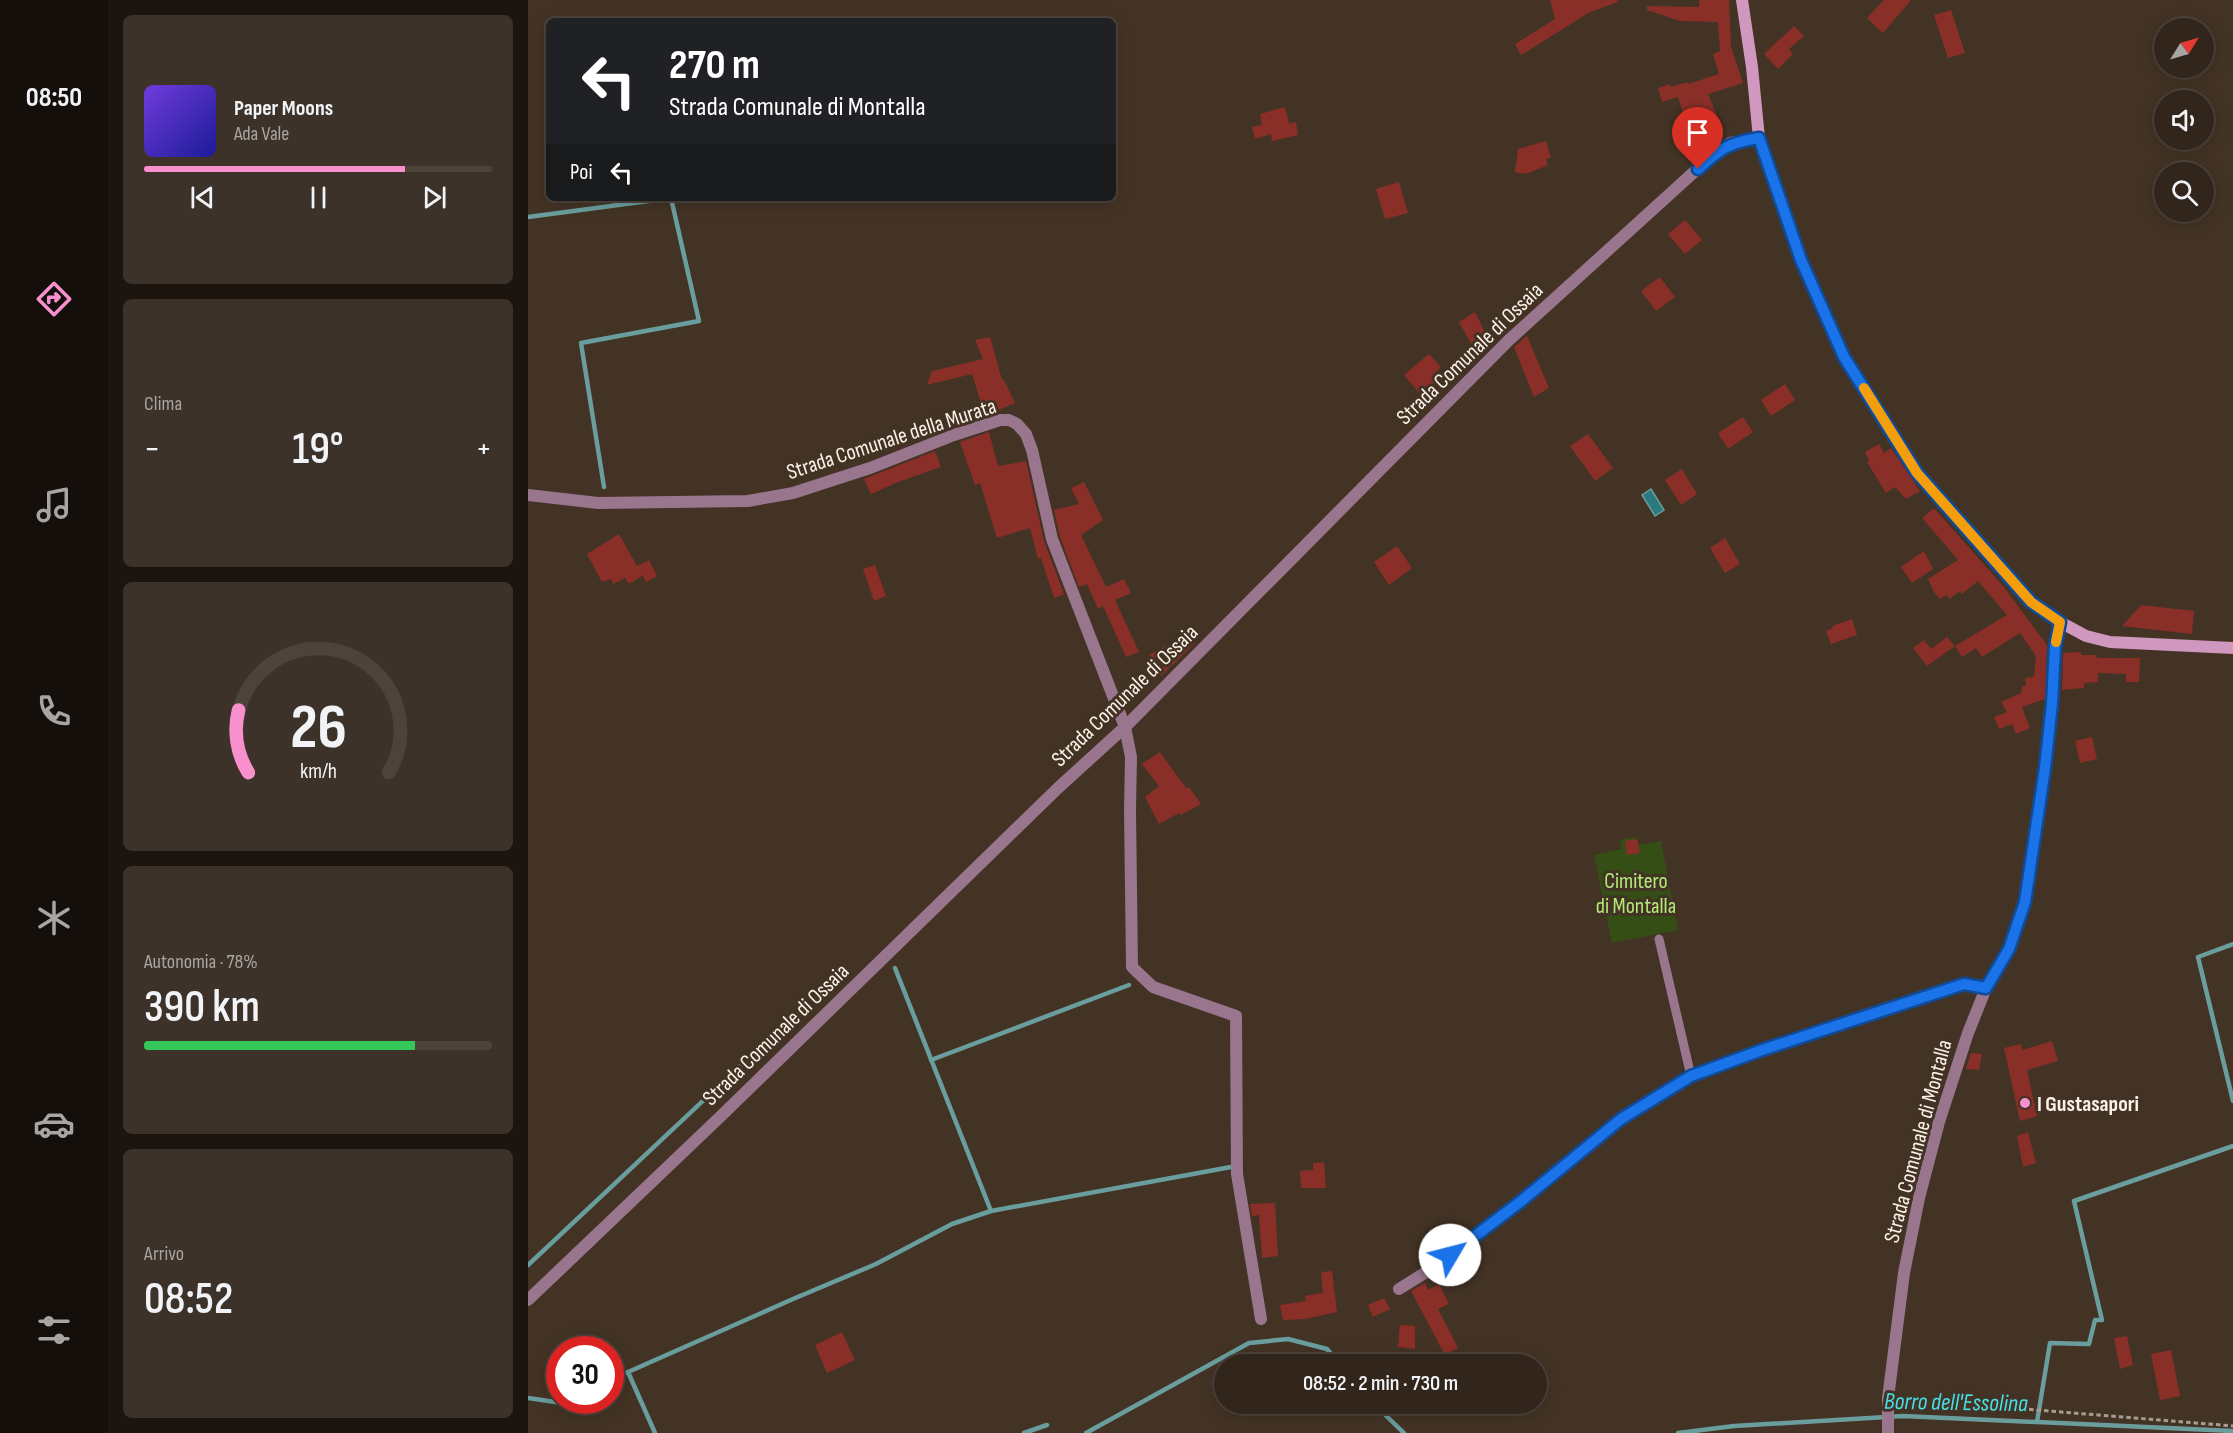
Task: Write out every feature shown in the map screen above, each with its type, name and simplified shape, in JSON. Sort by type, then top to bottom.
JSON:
[{"type":"main road","points":[[1742,0],[1759,138],[1801,260],[1844,357],[1917,473],[2031,602],[2060,622],[2086,636],[2110,642],[2233,648]]},
{"type":"street","name":"Strada Comunale di Ossaia","points":[[528,1300],[1058,788],[1125,727],[1509,340],[1715,153],[1730,143],[1759,138]]},
{"type":"street","name":"Strada Comunale della Murata","points":[[528,495],[598,503],[748,501],[793,493],[870,468],[954,435],[1000,420],[1010,420],[1026,434],[1032,450],[1052,539],[1125,727]]},
{"type":"street","name":"Strada Comunale di Montalla","points":[[1888,1433],[1888,1398],[1904,1273],[1919,1198],[1939,1122],[1986,988],[2009,949],[2025,902],[2046,758],[2055,647],[2060,622]]},
{"type":"street","points":[[1125,727],[1131,757],[1132,967],[1153,987],[1236,1016],[1237,1174],[1261,1319]]},
{"type":"street","points":[[1399,1289],[1432,1268],[1520,1202],[1621,1119],[1691,1076],[1762,1050],[1964,984],[1986,988]]},
{"type":"lane","points":[[1659,939],[1691,1076]]},
{"type":"path","points":[[1888,1398],[2233,1426]]},
{"type":"green space","name":"Cimitero di Montalla","points":[[1635,837],[1637,845],[1661,841],[1678,930],[1612,943],[1594,855],[1622,849],[1620,840]]},
{"type":"water","points":[[1651,489],[1664,510],[1655,516],[1642,495]]},
{"type":"building","points":[[1550,0],[1617,0],[1618,2],[1590,12],[1521,55],[1515,44],[1555,19]]},
{"type":"building","points":[[1699,0],[1729,0],[1731,47],[1743,83],[1708,94],[1720,123],[1704,137],[1692,141],[1678,97],[1662,102],[1658,88],[1670,84],[1671,87],[1687,82],[1688,84],[1719,74],[1713,54],[1720,51],[1718,22],[1680,21],[1647,10],[1647,6],[1699,7]]},
{"type":"building","points":[[1884,0],[1911,0],[1883,33],[1867,18]]},
{"type":"building","points":[[1951,10],[1965,53],[1948,58],[1934,15]]},
{"type":"building","points":[[1794,26],[1804,36],[1789,49],[1793,54],[1778,69],[1764,54]]},
{"type":"building","points":[[1285,107],[1289,124],[1296,122],[1298,135],[1272,141],[1271,134],[1255,139],[1252,127],[1262,125],[1260,114]]},
{"type":"building","points":[[1546,141],[1551,158],[1546,159],[1548,165],[1526,174],[1515,172],[1518,149]]},
{"type":"building","points":[[1399,182],[1408,213],[1385,219],[1376,189]]},
{"type":"building","points":[[1685,220],[1702,240],[1685,254],[1668,234]]},
{"type":"building","points":[[1660,277],[1675,297],[1656,311],[1641,291]]},
{"type":"building","points":[[1475,312],[1491,345],[1479,358],[1459,322]]},
{"type":"building","points":[[1527,336],[1549,388],[1534,397],[1514,347]]},
{"type":"building","points":[[990,337],[1002,380],[1015,403],[985,416],[972,374],[927,385],[932,371],[983,359],[975,340]]},
{"type":"building","points":[[1429,354],[1441,367],[1436,372],[1447,384],[1426,401],[1404,375]]},
{"type":"building","points":[[1785,384],[1795,400],[1771,416],[1761,400]]},
{"type":"building","points":[[1743,417],[1753,432],[1728,449],[1718,433]]},
{"type":"building","points":[[989,432],[998,466],[1026,461],[1044,541],[1064,594],[1054,598],[1041,558],[1038,559],[1030,528],[997,538],[980,483],[975,485],[960,442]]},
{"type":"building","points":[[1588,434],[1613,468],[1595,481],[1570,446]]},
{"type":"building","points":[[1879,444],[1884,453],[1891,448],[1920,491],[1906,499],[1895,487],[1886,493],[1867,462],[1869,461],[1865,452]]},
{"type":"building","points":[[935,451],[941,467],[871,494],[864,479]]},
{"type":"building","points":[[1682,469],[1697,494],[1681,505],[1665,480]]},
{"type":"building","points":[[1084,482],[1103,520],[1081,535],[1106,587],[1124,579],[1131,593],[1115,600],[1139,652],[1126,657],[1103,606],[1098,609],[1087,584],[1079,587],[1060,537],[1054,510],[1079,504],[1071,488]]},
{"type":"building","points":[[1934,508],[2003,586],[2047,645],[2045,699],[2022,707],[2030,728],[2016,734],[2012,724],[1999,729],[1994,717],[2007,712],[2001,702],[2021,693],[2022,686],[2026,686],[2025,678],[2034,677],[2036,656],[2020,633],[1982,657],[1976,648],[1962,657],[1955,646],[2007,615],[1978,581],[1962,594],[1960,591],[1949,599],[1947,595],[1940,599],[1934,592],[1928,579],[1958,560],[1922,518]]},
{"type":"building","points":[[619,534],[637,566],[649,560],[657,576],[646,582],[641,573],[642,576],[629,584],[625,578],[613,584],[611,579],[602,582],[587,554]]},
{"type":"building","points":[[1725,538],[1740,564],[1725,573],[1710,548]]},
{"type":"building","points":[[1397,546],[1412,568],[1389,585],[1374,562]]},
{"type":"building","points":[[1924,551],[1933,569],[1912,583],[1901,567]]},
{"type":"building","points":[[875,565],[886,596],[874,601],[863,569]]},
{"type":"building","points":[[2141,605],[2194,611],[2192,634],[2122,626]]},
{"type":"building","points":[[1852,619],[1857,635],[1831,644],[1826,631],[1833,628],[1832,626]]},
{"type":"building","points":[[1187,635],[1195,643],[1161,676],[1149,655]]},
{"type":"building","points":[[1947,637],[1955,646],[1927,666],[1913,648],[1924,640],[1931,649]]},
{"type":"building","points":[[2081,652],[2081,655],[2096,655],[2097,658],[2140,658],[2139,682],[2126,682],[2126,674],[2098,673],[2098,682],[2084,683],[2084,688],[2062,690],[2063,653]]},
{"type":"building","points":[[2092,737],[2097,759],[2080,763],[2075,741]]},
{"type":"building","points":[[1160,752],[1186,788],[1189,787],[1201,804],[1159,824],[1145,797],[1159,786],[1142,764]]},
{"type":"building","points":[[1637,839],[1640,853],[1627,855],[1625,841]]},
{"type":"building","points":[[2052,1041],[2058,1061],[2027,1070],[2037,1116],[2020,1121],[2004,1048],[2021,1044],[2022,1050]]},
{"type":"building","points":[[1971,1053],[1982,1054],[1979,1070],[1966,1069]]},
{"type":"building","points":[[2028,1132],[2036,1163],[2023,1167],[2017,1136]]},
{"type":"building","points":[[1324,1162],[1326,1188],[1301,1188],[1300,1171],[1313,1170],[1313,1163]]},
{"type":"building","points":[[1275,1203],[1278,1256],[1262,1258],[1259,1215],[1252,1216],[1250,1204]]},
{"type":"building","points":[[1332,1271],[1337,1312],[1305,1319],[1283,1320],[1280,1305],[1306,1301],[1305,1296],[1323,1293],[1321,1272]]},
{"type":"building","points":[[1425,1283],[1428,1290],[1439,1284],[1449,1304],[1438,1309],[1458,1348],[1444,1354],[1411,1291]]},
{"type":"building","points":[[1384,1298],[1390,1309],[1373,1317],[1368,1305]]},
{"type":"building","points":[[1400,1325],[1415,1326],[1415,1349],[1398,1347]]},
{"type":"building","points":[[842,1332],[855,1360],[827,1373],[815,1345]]},
{"type":"building","points":[[2127,1336],[2133,1365],[2120,1369],[2114,1338]]},
{"type":"building","points":[[2171,1350],[2180,1396],[2160,1400],[2151,1354]]},
{"type":"waterway","points":[[528,217],[648,201]]},
{"type":"waterway","points":[[604,487],[581,343],[699,321],[672,201]]},
{"type":"waterway","points":[[2233,944],[2198,957],[2233,1101]]},
{"type":"waterway","points":[[895,968],[991,1211]]},
{"type":"waterway","points":[[931,1060],[1129,985]]},
{"type":"waterway","points":[[528,1265],[788,1021]]},
{"type":"waterway","points":[[2037,1422],[2050,1343],[2089,1344],[2095,1320],[2102,1320],[2074,1201],[2233,1146]]},
{"type":"waterway","points":[[624,1374],[876,1264],[952,1224],[991,1211],[1231,1167]]},
{"type":"waterway","name":"Borro dell'Essolina","points":[[1229,1354],[1249,1343],[1288,1339],[1327,1349],[1331,1354]]},
{"type":"waterway","name":"Borro dell'Essolina","points":[[1086,1433],[1214,1362]]},
{"type":"waterway","points":[[628,1372],[655,1433]]},
{"type":"waterway","points":[[528,1398],[546,1401]]},
{"type":"waterway","name":"Borro dell'Essolina","points":[[1384,1414],[1404,1433]]},
{"type":"waterway","name":"Borro dell'Essolina","points":[[1678,1433],[1734,1426],[1903,1416],[2233,1431]]},
{"type":"waterway","points":[[1024,1433],[1047,1425]]},
{"type":"slow traffic","points":[[1864,388],[1917,473],[2031,602],[2060,622],[2056,642]]},
{"type":"place","name":"I Gustasapori","points":[[2025,1103]]},
{"type":"route","points":[[1450,1255],[1520,1202],[1621,1119],[1691,1076],[1762,1050],[1964,984],[1986,988],[2009,949],[2025,902],[2045,768],[2055,647],[2060,622],[2031,602],[1917,473],[1844,357],[1801,260],[1759,138],[1730,143],[1698,169]]}]
